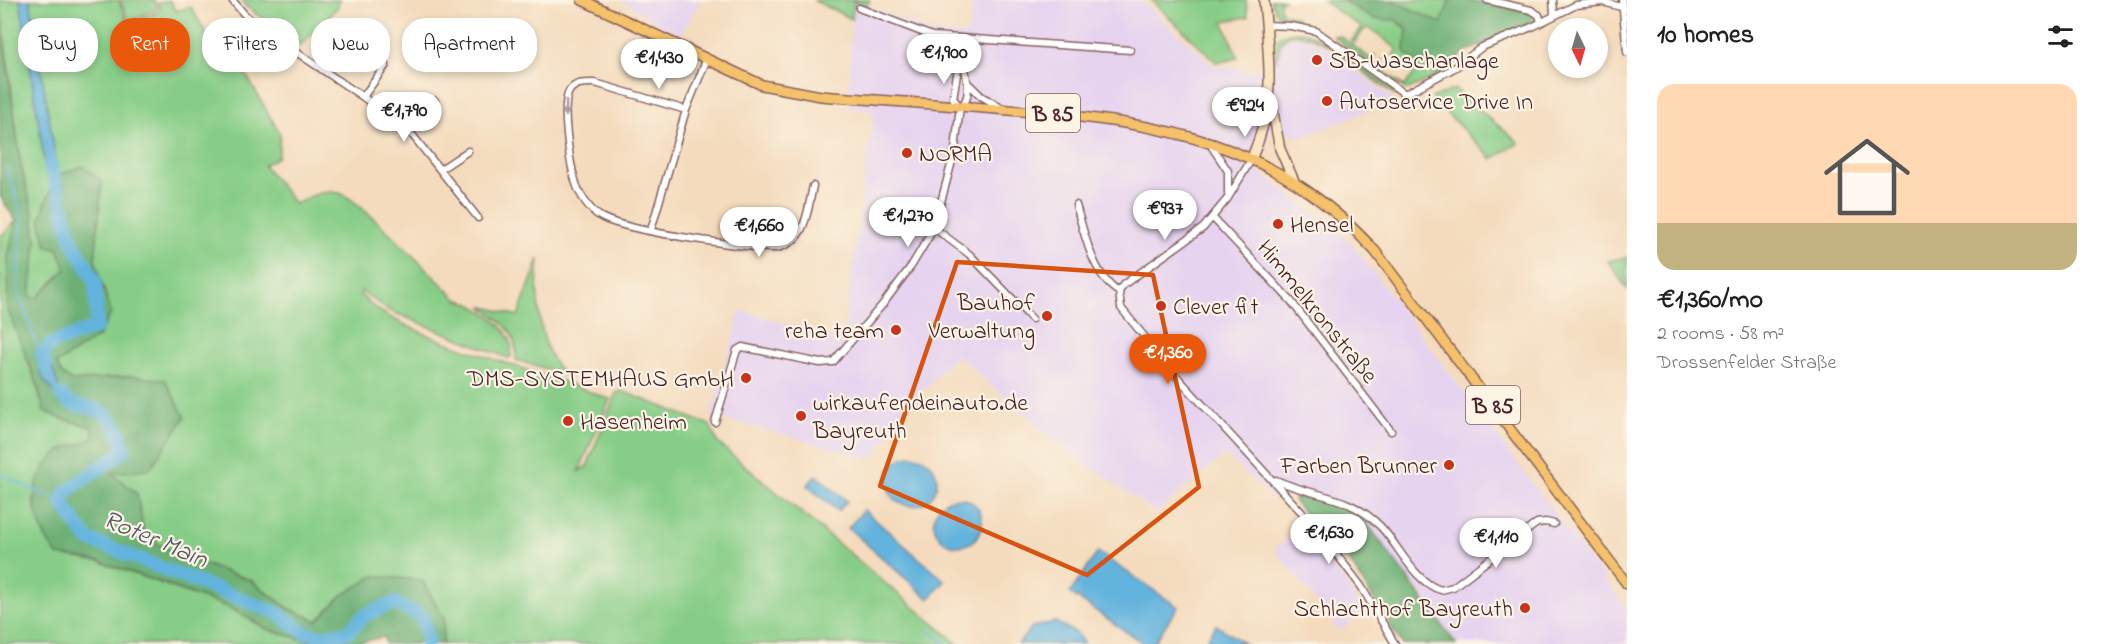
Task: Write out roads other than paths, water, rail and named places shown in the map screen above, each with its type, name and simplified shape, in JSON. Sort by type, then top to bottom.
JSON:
[{"type":"main road","name":"B 85","points":[[582,0],[706,61],[762,85],[789,92],[1126,121],[1168,129],[1208,142],[1294,181],[1348,224],[1375,251],[1627,584]]},
{"type":"street","points":[[232,0],[244,15],[259,27],[363,97],[410,132],[478,218]]},
{"type":"street","points":[[1264,0],[1270,92],[1278,142],[1294,181]]},
{"type":"street","points":[[1488,0],[1510,2],[1531,10],[1539,15],[1541,22]]},
{"type":"street","points":[[1553,0],[1554,14]]},
{"type":"street","points":[[1266,25],[1291,26],[1316,31],[1405,94],[1456,67],[1482,46],[1576,5],[1604,2],[1621,4],[1627,52]]},
{"type":"street","points":[[859,8],[922,34],[963,39],[1130,50]]},
{"type":"street","points":[[960,106],[953,98],[963,39]]},
{"type":"street","points":[[715,422],[737,350],[747,347],[820,363],[833,362],[883,304],[912,265],[934,228],[952,165],[960,106],[967,99],[967,78],[962,52]]},
{"type":"street","points":[[651,230],[686,110],[706,61]]},
{"type":"street","points":[[363,97],[381,72]]},
{"type":"street","points":[[967,78],[978,94],[1003,109]]},
{"type":"street","points":[[686,110],[584,83],[575,85],[567,94],[566,114],[575,182],[587,204],[600,217],[620,225],[770,248],[792,242],[801,233],[813,186]]},
{"type":"street","points":[[1270,92],[1264,126],[1251,160],[1228,198],[1203,228],[1123,285],[1119,292],[1121,308],[1179,379],[1273,479],[1318,531],[1361,586],[1395,644]]},
{"type":"street","points":[[410,132],[435,100]]},
{"type":"street","points":[[1208,142],[1228,171],[1228,198]]},
{"type":"street","points":[[441,169],[468,151]]},
{"type":"street","points":[[1077,205],[1098,267],[1112,288],[1119,292]]},
{"type":"street","name":"Himmelkronstraße","points":[[1213,218],[1291,301],[1391,431]]},
{"type":"street","points":[[934,228],[969,254],[1032,319]]},
{"type":"street","points":[[1273,479],[1356,506],[1382,528],[1427,585],[1441,590],[1453,587],[1537,523],[1554,524]]},
{"type":"water","points":[[20,0],[30,0],[33,18],[23,18]]},
{"type":"water","points":[[31,72],[42,72],[58,175],[51,185],[46,172]]},
{"type":"water","points":[[42,347],[48,352],[59,390],[75,404],[71,410],[42,378],[38,353]]},
{"type":"water","points":[[912,456],[930,463],[937,481],[930,499],[912,506],[894,499],[887,481],[894,463]]},
{"type":"water","points":[[816,475],[847,501],[838,511],[807,486]]},
{"type":"water","points":[[953,498],[963,498],[975,505],[982,517],[982,527],[975,539],[963,546],[953,546],[938,535],[934,527],[934,517],[945,502]]},
{"type":"water","points":[[864,510],[945,581],[929,599],[848,528]]},
{"type":"water","points":[[1098,552],[1178,607],[1153,644],[1144,644],[1070,593]]},
{"type":"water","points":[[1055,622],[1077,633],[1084,644],[1018,644],[1032,627]]},
{"type":"water","points":[[1216,625],[1245,644],[1204,644]]},
{"type":"waterway","name":"Roter Main","points":[[46,365],[42,354],[51,344],[97,327],[95,281],[72,241],[50,163]]},
{"type":"waterway","points":[[7,168],[22,216],[18,292],[40,353]]},
{"type":"waterway","name":"Roter Main","points":[[61,395],[73,404],[95,409],[106,415],[118,431],[125,450],[66,492],[62,503],[87,539],[277,613],[305,633],[320,636],[348,632],[365,615],[394,603],[423,617],[428,642],[426,644]]},
{"type":"waterway","points":[[0,474],[62,503]]},
{"type":"waterway","points":[[930,631],[945,644]]},
{"type":"place","name":"SB-Waschanlage","points":[[1317,60]]},
{"type":"place","name":"Autoservice Drive In","points":[[1327,101]]},
{"type":"place","name":"NORMA","points":[[907,153]]},
{"type":"place","name":"Hensel","points":[[1278,224]]},
{"type":"place","name":"Clever fit","points":[[1161,306]]},
{"type":"place","name":"Bauhof Verwaltung","points":[[1047,316]]},
{"type":"place","name":"reha team","points":[[896,330]]},
{"type":"place","name":"DMS-SYSTEMHAUS GmbH","points":[[746,378]]},
{"type":"place","name":"wirkaufendeinauto.de Bayreuth","points":[[801,416]]},
{"type":"place","name":"Hasenheim","points":[[568,421]]},
{"type":"place","name":"Farben Brunner","points":[[1449,465]]},
{"type":"place","name":"Schlachthof Bayreuth","points":[[1525,608]]}]
